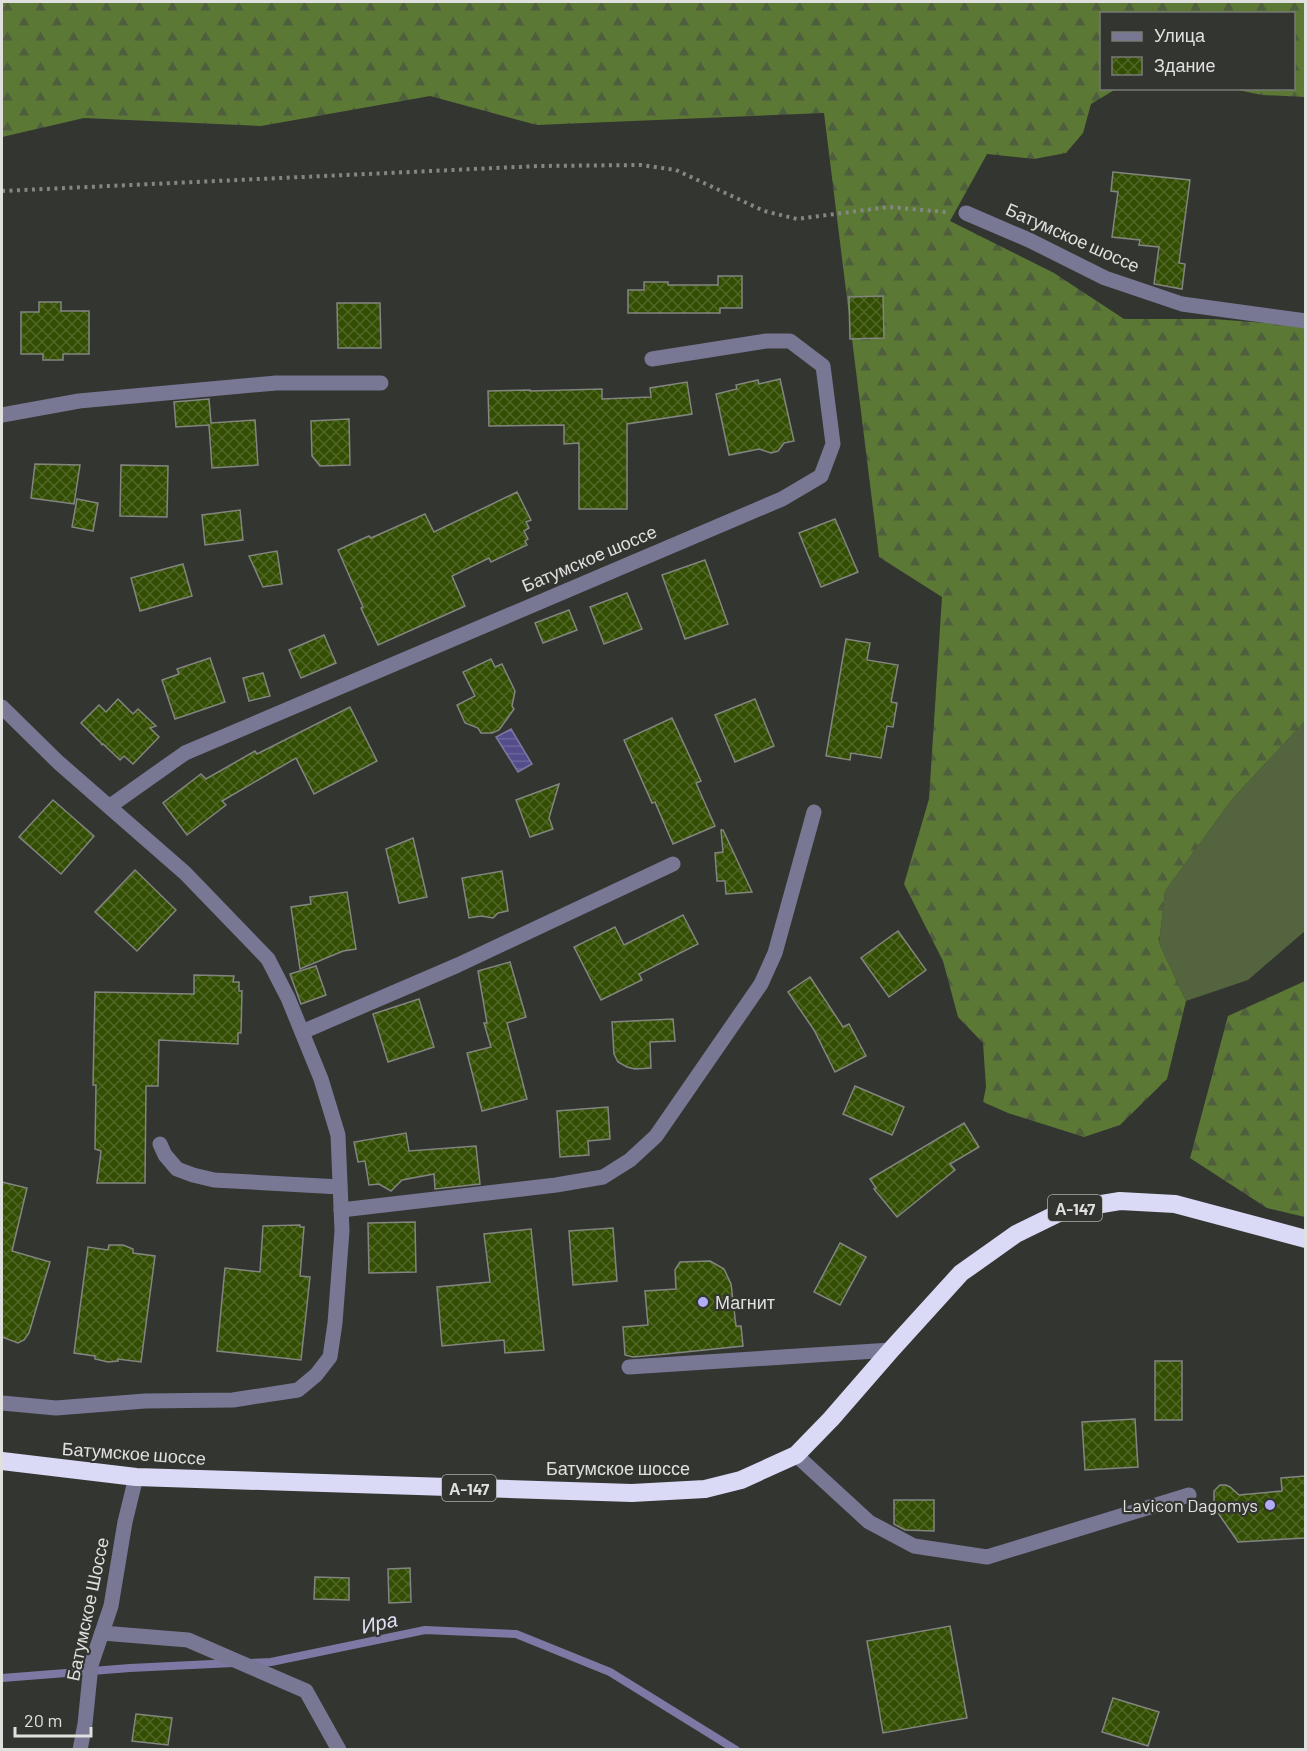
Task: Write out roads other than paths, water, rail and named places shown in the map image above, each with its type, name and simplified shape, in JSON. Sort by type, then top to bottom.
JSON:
[{"type":"highway","name":"Батумское шоссе","points":[[2,1461],[136,1477],[632,1493],[705,1489],[741,1480],[796,1455],[962,1273],[1016,1234],[1065,1210],[1120,1202],[1175,1204],[1305,1239]]},
{"type":"street","name":"Батумское шоссе","points":[[966,213],[1029,240],[1105,278],[1182,304],[1305,321]]},
{"type":"street","name":"Батумское шоссе","points":[[110,806],[185,753],[782,499],[821,476],[833,444],[824,366],[790,341],[766,341],[652,359]]},
{"type":"street","points":[[2,415],[79,401],[276,383],[381,383]]},
{"type":"street","points":[[2,707],[58,762],[185,873],[268,959],[288,998],[321,1079],[338,1135],[342,1231],[330,1357],[316,1375],[298,1390],[233,1400],[145,1401],[56,1408],[2,1403]]},
{"type":"street","points":[[341,1210],[556,1185],[603,1177],[630,1160],[656,1136],[761,984],[775,953],[814,812]]},
{"type":"street","points":[[302,1032],[458,965],[673,864]]},
{"type":"street","points":[[160,1144],[165,1155],[177,1169],[193,1175],[214,1180],[340,1187]]},
{"type":"street","points":[[629,1367],[891,1350]]},
{"type":"street","points":[[796,1455],[869,1522],[914,1546],[987,1557],[1189,1495]]},
{"type":"street","name":"Батумское Шоссе","points":[[80,1749],[92,1665],[111,1606],[124,1522],[136,1477]]},
{"type":"street","points":[[102,1634],[188,1640],[306,1691],[339,1749]]},
{"type":"waterway","name":"Ира","points":[[248,1663],[271,1662],[425,1630],[516,1634],[610,1672],[736,1750]]},
{"type":"waterway","name":"Ира","points":[[2,1678],[233,1663]]},
{"type":"place","name":"Магнит","points":[[703,1302]]},
{"type":"place","name":"Lavicon Dagomys","points":[[1270,1505]]}]
